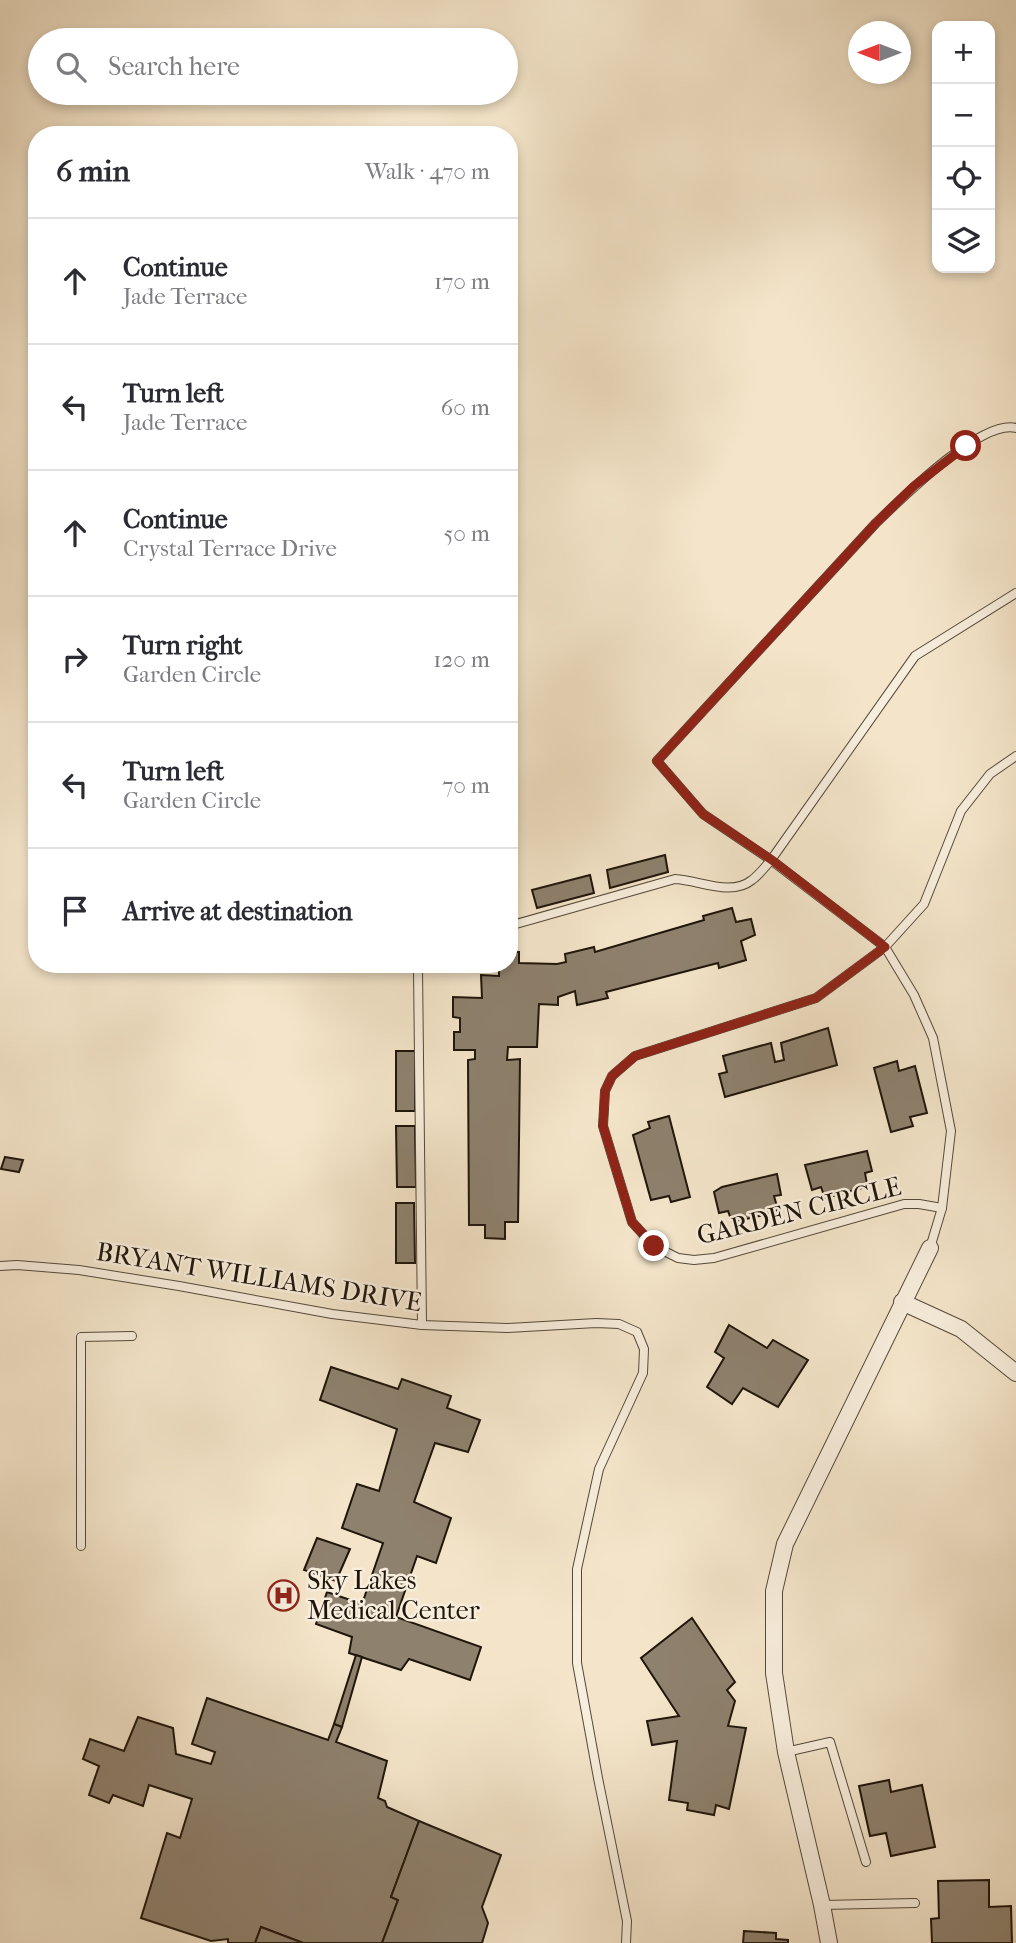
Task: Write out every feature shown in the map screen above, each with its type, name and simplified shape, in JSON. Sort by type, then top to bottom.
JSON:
[{"type":"street","points":[[829,1943],[786,1752],[774,1673],[774,1591],[785,1544],[930,1248]]},
{"type":"street","points":[[902,1302],[961,1329],[1016,1373]]},
{"type":"lane","points":[[930,1248],[942,1208],[951,1131],[933,1038],[914,995],[885,947],[772,860],[703,814],[657,761],[876,523],[914,486],[984,434],[1007,426],[1016,428]]},
{"type":"lane","points":[[518,923],[675,878],[723,888],[738,887],[750,882],[772,860],[915,656],[1016,593]]},
{"type":"lane","name":"GARDEN CIRCLE","points":[[942,1208],[904,1204],[714,1258],[678,1258],[654,1246],[632,1222],[603,1126],[605,1091],[612,1076],[635,1056],[816,998],[885,947],[924,904],[961,811],[990,774],[1016,756]]},
{"type":"lane","points":[[418,973],[422,1325]]},
{"type":"lane","name":"BRYANT WILLIAMS DRIVE","points":[[0,1266],[79,1270],[332,1314],[422,1325],[507,1328],[596,1323],[619,1324],[637,1332],[644,1349],[643,1373],[599,1469],[577,1569],[578,1663],[627,1921],[626,1943]]},
{"type":"lane","points":[[81,1546],[81,1337],[132,1336]]},
{"type":"lane","points":[[786,1752],[831,1742],[866,1862]]},
{"type":"lane","points":[[822,1905],[915,1903]]},
{"type":"building","points":[[665,855],[668,872],[610,888],[607,870]]},
{"type":"building","points":[[590,875],[594,893],[537,908],[532,890]]},
{"type":"building","points":[[732,908],[736,922],[751,919],[755,935],[741,941],[746,960],[719,968],[718,963],[606,992],[608,998],[577,1005],[575,991],[558,997],[558,1005],[539,1004],[537,1047],[508,1047],[507,1060],[520,1059],[518,1222],[505,1222],[505,1239],[485,1238],[485,1225],[469,1225],[468,1060],[475,1059],[475,1050],[454,1050],[454,1032],[460,1032],[460,1018],[453,1017],[453,997],[482,998],[481,975],[518,973],[518,952],[519,963],[557,964],[566,962],[565,954],[594,947],[595,952],[704,920],[703,916]]},
{"type":"building","points":[[828,1028],[837,1065],[725,1097],[719,1074],[727,1072],[723,1056],[771,1043],[775,1062],[784,1060],[781,1043]]},
{"type":"building","points":[[396,1051],[415,1051],[415,1111],[396,1111]]},
{"type":"building","points":[[897,1061],[899,1071],[915,1066],[927,1113],[910,1117],[913,1126],[891,1132],[874,1068]]},
{"type":"building","points":[[669,1116],[690,1197],[671,1202],[669,1196],[651,1200],[633,1135],[650,1128],[648,1122]]},
{"type":"building","points":[[396,1126],[415,1126],[416,1187],[397,1187]]},
{"type":"building","points":[[867,1151],[872,1171],[865,1173],[867,1184],[862,1188],[825,1198],[821,1187],[812,1190],[805,1165]]},
{"type":"building","points":[[5,1157],[23,1160],[19,1172],[1,1169]]},
{"type":"building","points":[[777,1174],[781,1195],[774,1196],[778,1210],[732,1222],[728,1211],[719,1213],[714,1192],[722,1187]]},
{"type":"building","points":[[396,1203],[414,1203],[415,1263],[396,1263]]},
{"type":"building","points":[[729,1325],[767,1348],[773,1340],[808,1360],[778,1407],[743,1388],[732,1404],[707,1387],[724,1358],[715,1352]]},
{"type":"building","points":[[331,1367],[398,1389],[402,1379],[451,1396],[447,1408],[480,1420],[468,1452],[435,1443],[414,1502],[451,1518],[436,1563],[417,1556],[396,1617],[481,1647],[470,1680],[409,1659],[401,1670],[349,1653],[352,1637],[316,1624],[327,1592],[362,1604],[383,1543],[342,1528],[357,1484],[379,1491],[397,1429],[320,1400]]},
{"type":"building","points":[[317,1538],[350,1549],[336,1581],[304,1570]]},
{"type":"building","points":[[692,1618],[735,1682],[727,1690],[735,1701],[728,1726],[746,1728],[729,1809],[716,1805],[714,1815],[687,1810],[688,1803],[669,1800],[677,1741],[652,1745],[647,1721],[679,1716],[641,1658]]},
{"type":"building","points":[[356,1655],[362,1657],[342,1727],[334,1724]]},
{"type":"building","points":[[207,1698],[328,1740],[334,1724],[342,1727],[336,1742],[387,1761],[378,1798],[385,1801],[387,1807],[419,1821],[391,1897],[398,1900],[382,1943],[303,1943],[261,1927],[255,1943],[228,1943],[228,1939],[211,1941],[141,1918],[167,1833],[180,1838],[192,1799],[149,1785],[143,1806],[113,1795],[109,1803],[89,1795],[99,1766],[83,1759],[90,1739],[124,1751],[138,1717],[173,1728],[176,1754],[211,1764],[215,1752],[192,1744]]},
{"type":"building","points":[[889,1780],[891,1792],[922,1785],[935,1847],[891,1856],[886,1833],[870,1836],[859,1786]]},
{"type":"building","points":[[419,1821],[501,1855],[482,1907],[488,1923],[482,1943],[382,1943],[398,1900],[391,1897]]},
{"type":"building","points":[[989,1880],[989,1907],[1011,1906],[1012,1943],[932,1943],[931,1919],[939,1918],[938,1881]]},
{"type":"building","points":[[261,1927],[303,1943],[255,1943]]},
{"type":"building","points":[[744,1931],[776,1933],[776,1939],[788,1940],[788,1943],[743,1943]]},
{"type":"place","name":"Sky Lakes Medical Center","points":[[284,1595]]},
{"type":"route","points":[[654,1246],[632,1222],[603,1126],[605,1091],[612,1076],[635,1056],[816,998],[885,947],[772,860],[703,814],[657,761],[876,523],[914,486],[966,446]]}]
